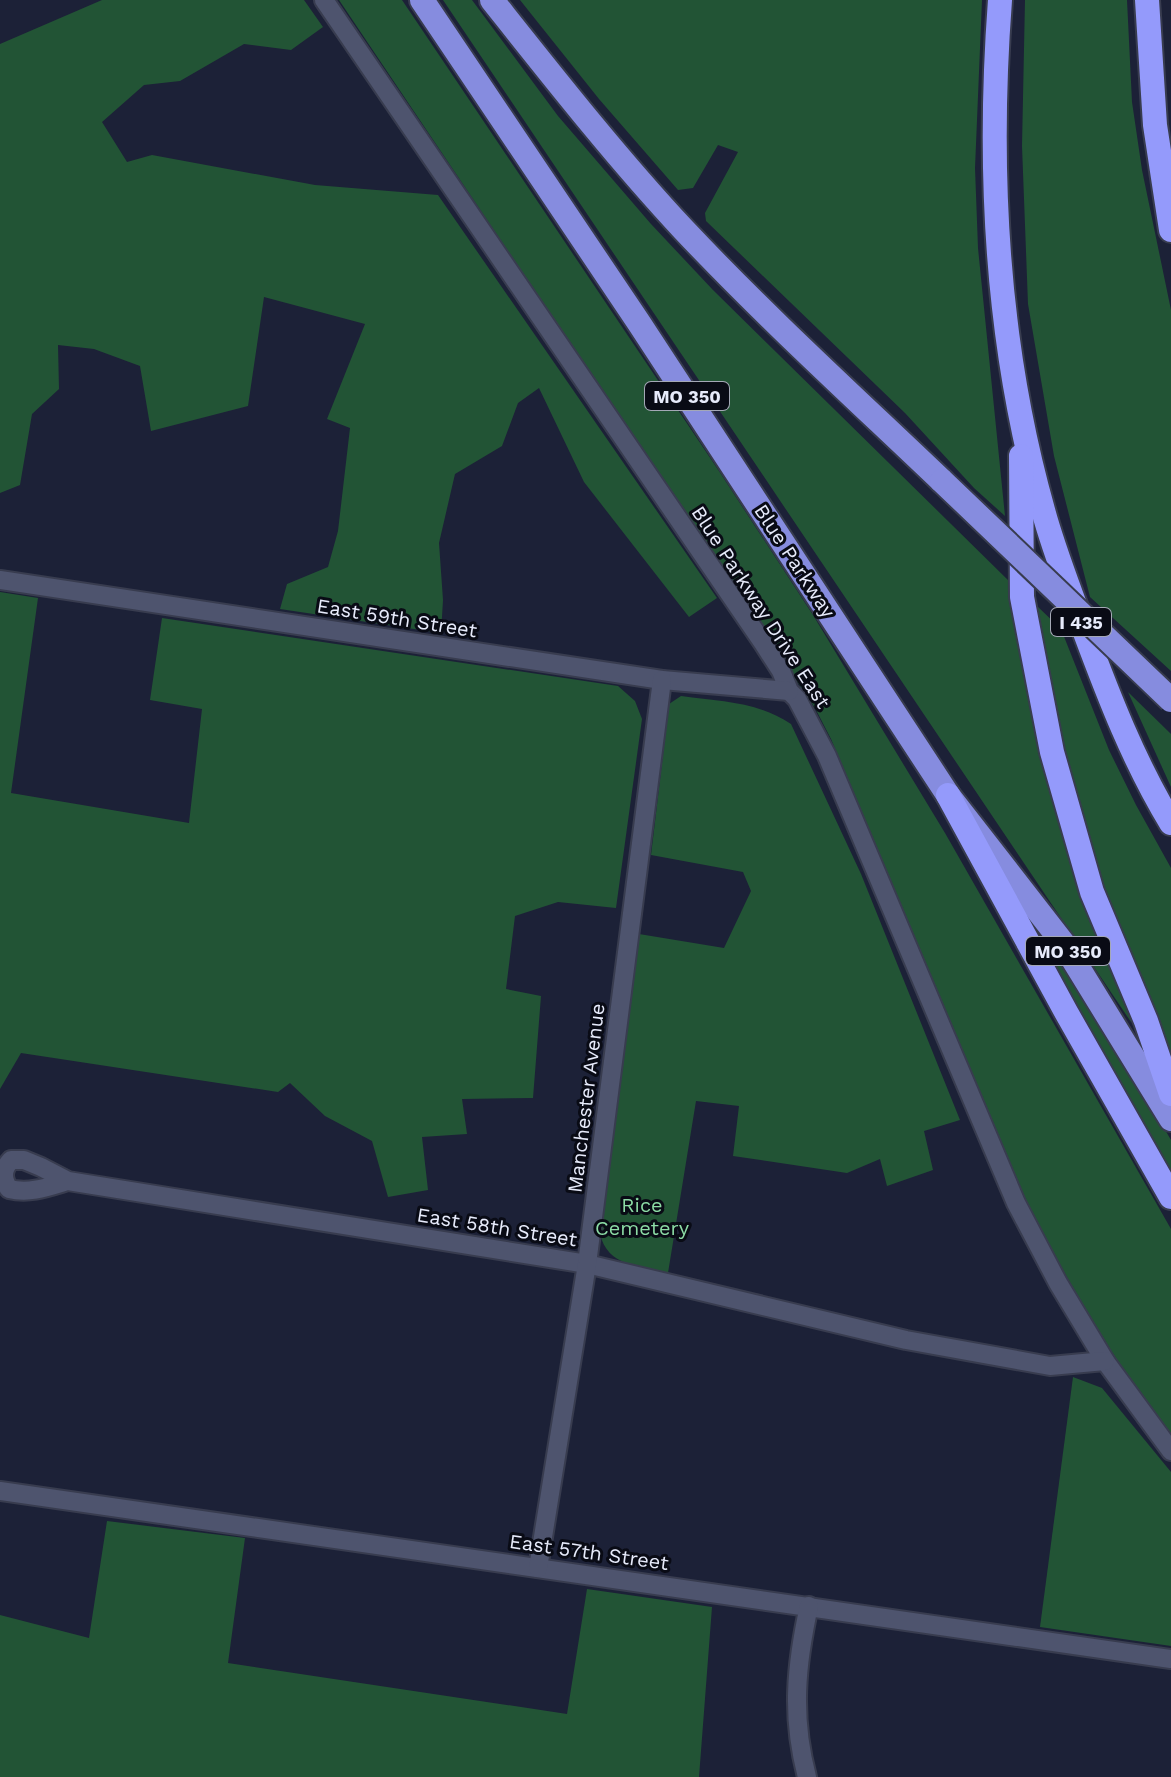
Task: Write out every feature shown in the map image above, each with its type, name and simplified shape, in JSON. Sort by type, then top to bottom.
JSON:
[{"type":"highway","name":"Blue Parkway","points":[[422,0],[639,323],[948,795],[1063,943],[1171,1119]]},
{"type":"highway","points":[[492,0],[625,165],[685,231],[759,307],[1171,700]]},
{"type":"highway","name":"I 435","points":[[1000,0],[993,88],[995,228],[1020,410],[1043,510],[1103,682],[1147,784],[1171,823]]},
{"type":"highway","points":[[1147,0],[1155,125],[1171,230]]},
{"type":"highway","points":[[1020,410],[1022,597],[1052,752],[1092,892],[1146,1021],[1171,1094]]},
{"type":"highway","points":[[948,795],[1171,1197]]},
{"type":"street","name":"Blue Parkway Drive East","points":[[324,0],[781,671],[789,691],[797,699],[827,756],[1016,1203],[1058,1283],[1105,1361],[1171,1451]]},
{"type":"street","name":"East 59th Street","points":[[0,580],[662,680],[789,691]]},
{"type":"street","name":"Manchester Avenue","points":[[538,1568],[587,1264],[662,680]]},
{"type":"street","name":"East 58th Street","points":[[68,1181],[587,1264],[920,1343],[1050,1366],[1105,1361]]},
{"type":"street","name":"East 57th Street","points":[[0,1491],[1171,1659]]},
{"type":"street","points":[[807,1777],[796,1710],[798,1657],[809,1606]]},
{"type":"green space","points":[[102,0],[304,0],[323,27],[291,50],[244,44],[180,81],[144,85],[102,122],[127,162],[152,155],[315,185],[438,195],[717,598],[689,617],[584,482],[539,388],[518,403],[502,446],[455,474],[439,543],[443,600],[441,633],[280,609],[287,584],[328,567],[338,531],[350,428],[327,419],[365,324],[264,297],[248,406],[151,431],[140,366],[94,349],[58,345],[59,389],[32,414],[20,485],[0,493],[0,44]]},
{"type":"green space","points":[[339,0],[402,0],[813,615],[945,833],[1171,1229],[1171,1438],[1091,1319],[1023,1194],[831,739],[815,708]]},
{"type":"green space","points":[[443,0],[472,0],[558,116],[651,224],[713,290],[1010,582],[1083,894],[1114,979],[1133,1020],[1131,1022]]},
{"type":"green space","points":[[520,0],[982,0],[975,168],[978,248],[1005,516],[974,488],[905,413],[706,221],[705,213],[738,152],[718,145],[693,188],[678,190],[599,99]]},
{"type":"green space","points":[[1025,0],[1127,0],[1132,102],[1142,170],[1171,310],[1171,671],[1090,597],[1054,456],[1028,304],[1022,146]]},
{"type":"green space","points":[[0,592],[38,598],[11,793],[189,823],[202,709],[150,700],[162,618],[618,686],[635,701],[642,719],[616,908],[558,902],[515,916],[506,989],[541,996],[533,1098],[462,1099],[467,1134],[422,1137],[428,1190],[388,1197],[372,1141],[325,1116],[290,1083],[278,1092],[21,1053],[0,1089]]},
{"type":"green space","points":[[1037,606],[1061,629],[1109,750],[1171,868],[1171,1057],[1123,944],[1092,857],[1064,745]]},
{"type":"green space","points":[[1128,692],[1171,734],[1171,787]]},
{"type":"green space","name":"Rice Cemetery","points":[[681,696],[752,707],[791,724],[861,874],[960,1120],[924,1131],[933,1170],[887,1186],[880,1159],[847,1173],[733,1156],[739,1106],[696,1101],[668,1273],[634,1266],[614,1257],[602,1240],[599,1227],[639,934],[724,948],[751,891],[743,872],[651,855],[669,704]]},
{"type":"green space","points":[[996,870],[1053,950],[1171,1140],[1171,1171]]},
{"type":"green space","points":[[1073,1377],[1102,1388],[1171,1472],[1171,1646],[1040,1627]]},
{"type":"green space","points":[[107,1521],[245,1538],[228,1663],[567,1714],[587,1589],[712,1607],[699,1777],[0,1777],[0,1615],[89,1638]]}]
